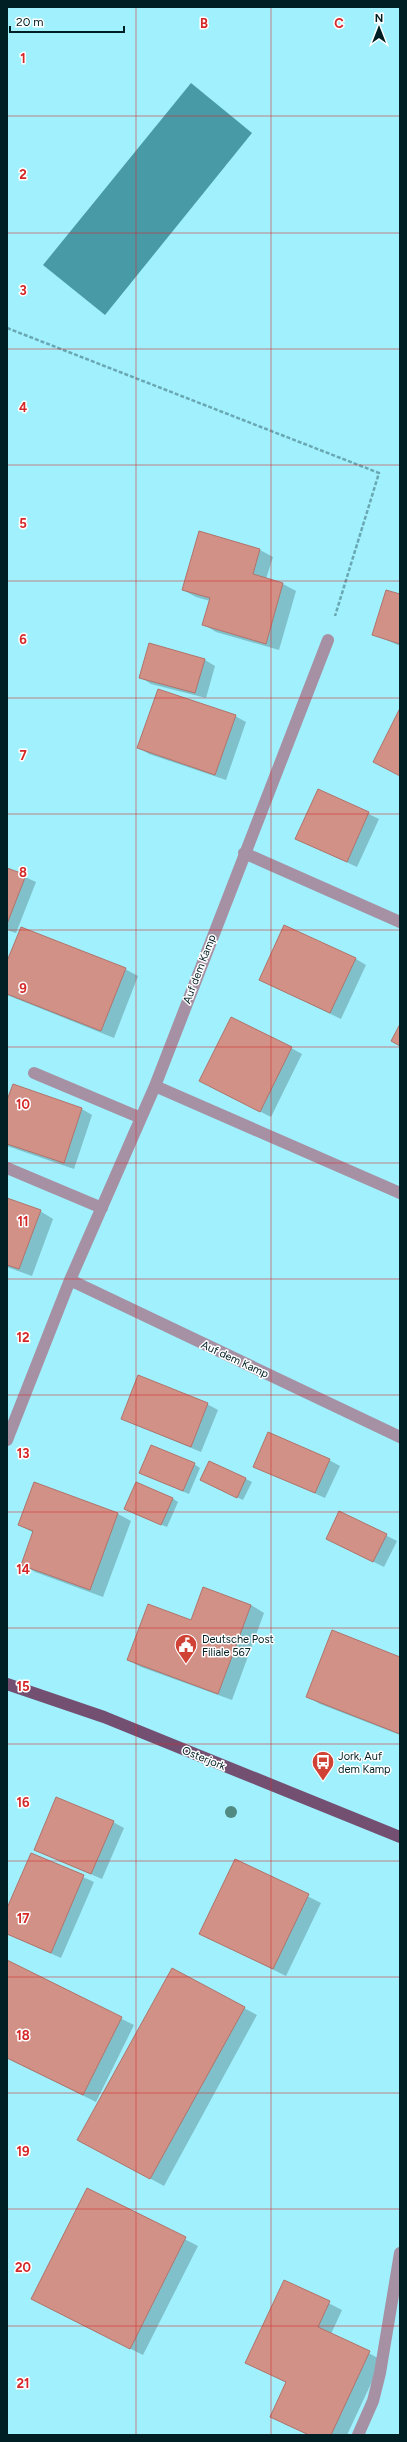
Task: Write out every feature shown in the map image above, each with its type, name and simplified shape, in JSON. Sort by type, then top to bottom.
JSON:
[{"type":"main road","name":"Osterjork","points":[[7,1684],[104,1717],[400,1837]]},
{"type":"street","name":"Auf dem Kamp","points":[[7,1440],[70,1280],[155,1086],[244,853],[328,640]]},
{"type":"street","points":[[244,853],[400,922]]},
{"type":"street","points":[[34,1073],[141,1118]]},
{"type":"street","points":[[155,1086],[400,1193]]},
{"type":"street","points":[[7,1168],[102,1208]]},
{"type":"street","name":"Auf dem Kamp","points":[[70,1280],[400,1437]]},
{"type":"street","points":[[358,2435],[373,2401],[380,2373],[400,2254]]},
{"type":"path","points":[[7,328],[379,473],[328,640]]},
{"type":"water","points":[[191,83],[252,133],[105,315],[43,265]]},
{"type":"building","points":[[199,531],[260,549],[253,574],[283,583],[266,644],[202,625],[210,598],[182,590]]},
{"type":"building","points":[[386,590],[400,594],[400,644],[372,635]]},
{"type":"building","points":[[149,643],[205,659],[195,693],[139,678]]},
{"type":"building","points":[[158,689],[236,715],[215,775],[137,748]]},
{"type":"building","points":[[400,708],[400,776],[373,762]]},
{"type":"building","points":[[318,789],[369,812],[347,862],[295,839]]},
{"type":"building","points":[[7,868],[26,875],[7,924]]},
{"type":"building","points":[[284,925],[356,958],[330,1013],[259,980]]},
{"type":"building","points":[[21,927],[126,968],[101,1031],[7,994],[7,961]]},
{"type":"building","points":[[231,1017],[292,1047],[260,1112],[199,1081]]},
{"type":"building","points":[[400,1024],[400,1046],[391,1041]]},
{"type":"building","points":[[13,1084],[82,1108],[64,1163],[7,1144],[7,1100]]},
{"type":"building","points":[[7,1198],[41,1210],[19,1269],[7,1265]]},
{"type":"building","points":[[138,1375],[208,1403],[191,1447],[121,1419]]},
{"type":"building","points":[[268,1432],[330,1459],[315,1493],[253,1467]]},
{"type":"building","points":[[151,1445],[195,1463],[183,1491],[139,1473]]},
{"type":"building","points":[[209,1461],[246,1478],[237,1498],[200,1480]]},
{"type":"building","points":[[34,1482],[118,1513],[90,1590],[21,1565],[33,1531],[18,1525]]},
{"type":"building","points":[[136,1482],[173,1498],[161,1525],[124,1509]]},
{"type":"building","points":[[339,1511],[387,1534],[373,1562],[326,1539]]},
{"type":"building","points":[[203,1587],[251,1605],[218,1694],[127,1660],[148,1604],[191,1620]]},
{"type":"building","points":[[332,1630],[400,1657],[400,1734],[306,1697]]},
{"type":"building","points":[[56,1797],[114,1821],[91,1874],[34,1850]]},
{"type":"building","points":[[31,1853],[84,1875],[51,1953],[7,1934],[7,1908]]},
{"type":"building","points":[[235,1859],[309,1894],[273,1969],[199,1934]]},
{"type":"building","points":[[7,1960],[122,2017],[83,2095],[7,2058]]},
{"type":"building","points":[[172,1968],[245,2007],[150,2179],[77,2140]]},
{"type":"building","points":[[87,2188],[186,2237],[130,2349],[31,2299]]},
{"type":"building","points":[[284,2280],[330,2301],[318,2327],[370,2351],[331,2435],[309,2435],[270,2417],[286,2382],[245,2363]]},
{"type":"place","name":"Deutsche Post Filiale 567","points":[[186,1664]]},
{"type":"place","name":"Jork, Auf dem Kamp","points":[[323,1782]]}]
